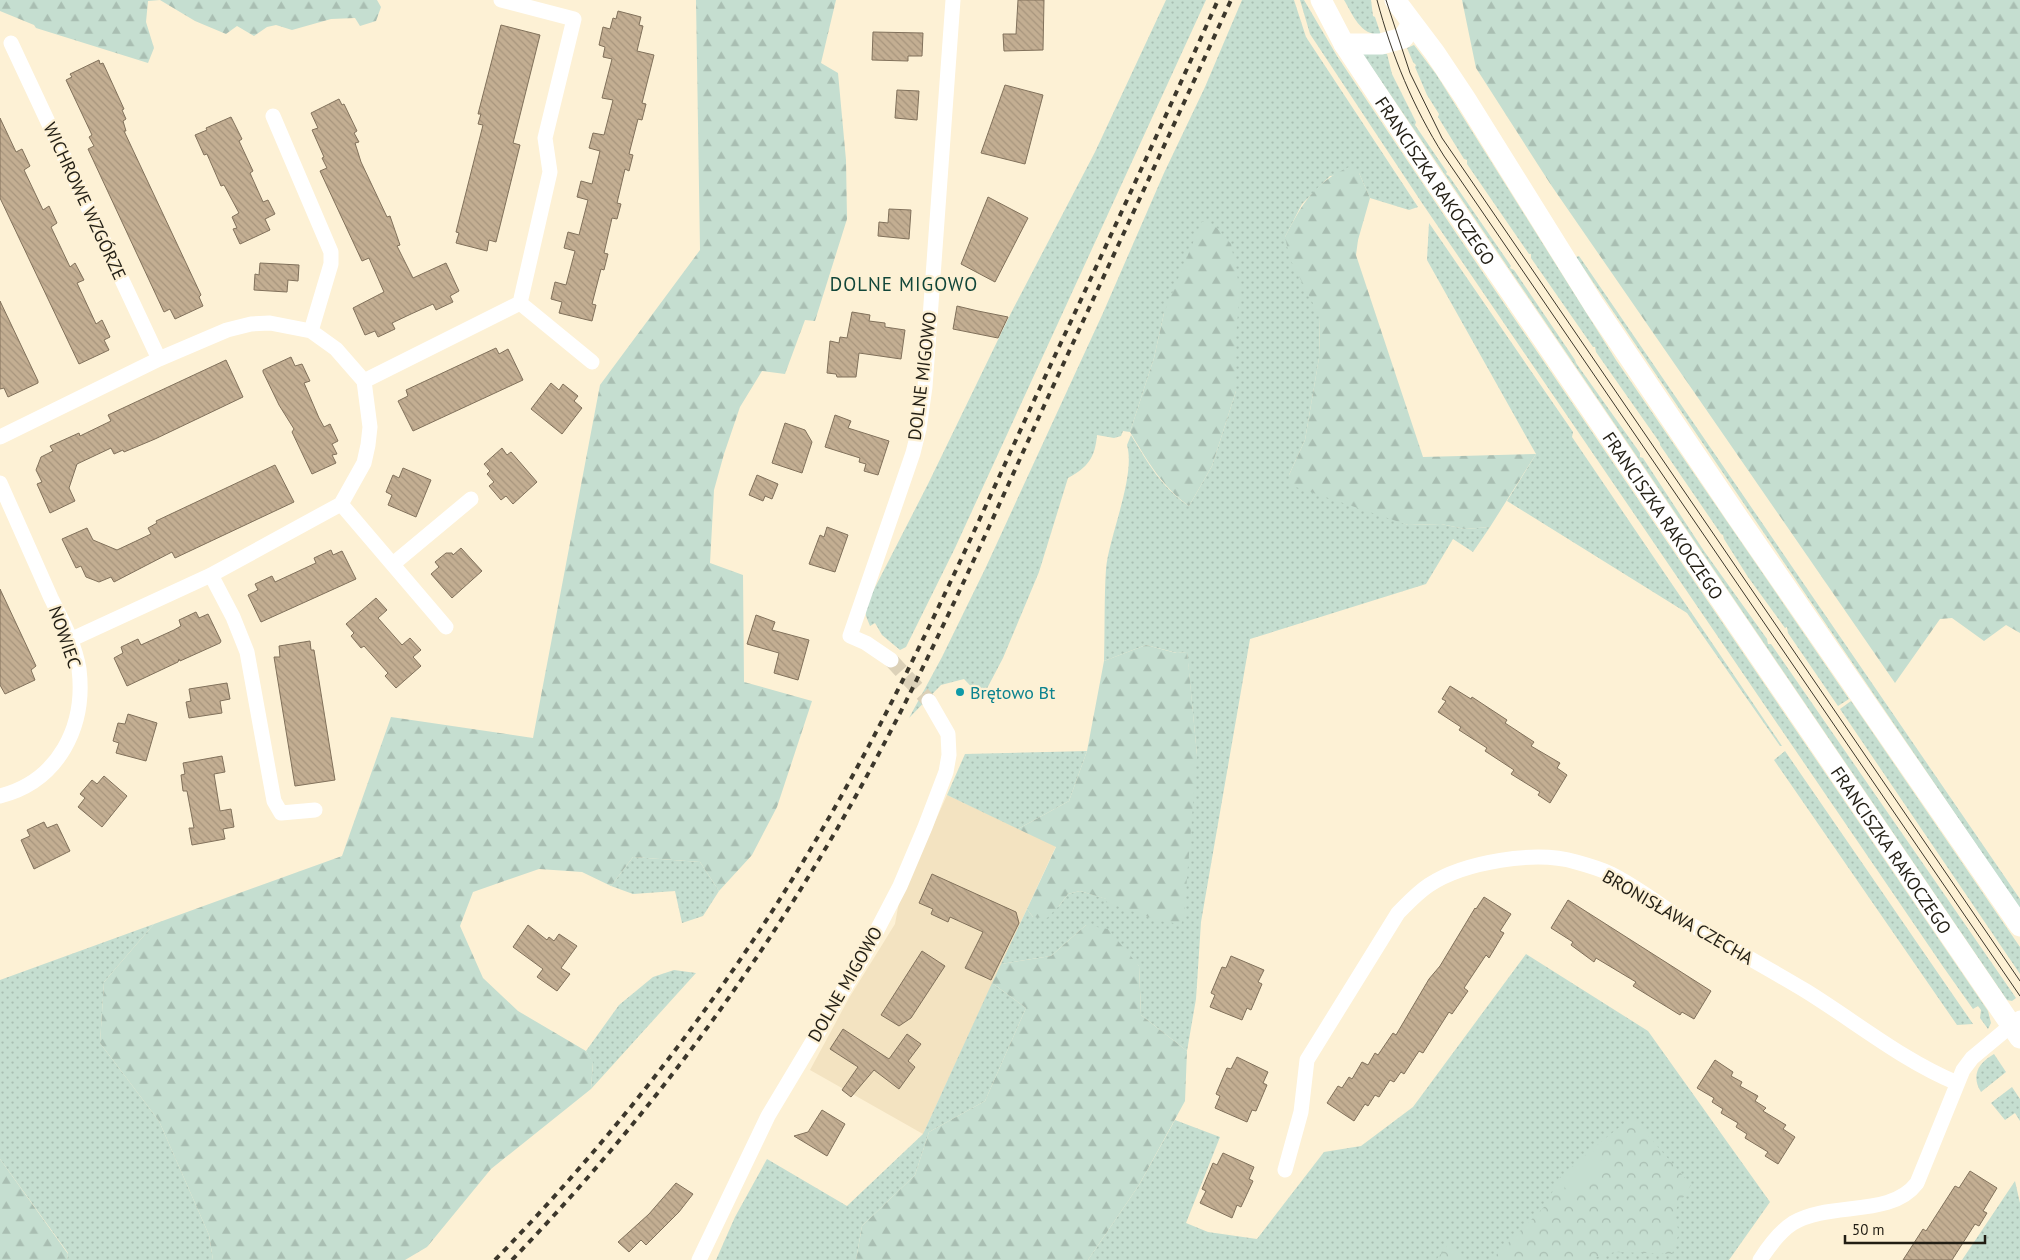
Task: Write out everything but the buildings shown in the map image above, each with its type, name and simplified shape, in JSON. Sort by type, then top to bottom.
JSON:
[{"type":"main road","name":"FRANCISZKA RAKOCZEGO","points":[[1321,0],[1344,44],[1551,351],[2017,1028]]},
{"type":"main road","points":[[1395,0],[1465,98],[1600,313],[1742,523],[2020,926]]},
{"type":"main road","points":[[1344,44],[1381,44],[1403,38],[1412,24]]},
{"type":"street","points":[[501,0],[574,19],[545,138],[550,172],[520,304]]},
{"type":"street","name":"DOLNE MIGOWO","points":[[890,660],[866,642],[850,636],[919,429],[925,378],[953,0]]},
{"type":"street","name":"WICHROWE WZGÓRZE","points":[[11,43],[160,359]]},
{"type":"street","points":[[273,116],[331,252],[331,264],[311,331]]},
{"type":"street","points":[[520,304],[592,362]]},
{"type":"street","points":[[364,381],[520,304]]},
{"type":"street","points":[[0,437],[160,359],[227,330],[252,324],[270,323],[311,331],[336,349],[364,381],[370,427],[368,446],[364,463],[341,504],[211,575],[70,640]]},
{"type":"street","name":"NOWIEC","points":[[0,483],[70,640],[78,667],[80,685],[74,731],[62,754],[51,766],[22,787],[0,796]]},
{"type":"street","points":[[393,564],[471,499]]},
{"type":"street","points":[[341,504],[446,627]]},
{"type":"street","points":[[211,575],[233,617],[248,652],[274,801],[281,813],[315,810]]},
{"type":"street","name":"DOLNE MIGOWO","points":[[699,1260],[768,1116],[862,959],[900,886],[926,827],[946,772],[949,755],[948,734],[930,701]]},
{"type":"street","name":"BRONISŁAWA CZECHA","points":[[1285,1170],[1301,1112],[1307,1060],[1398,913],[1412,898],[1430,884],[1475,866],[1509,859],[1540,858],[1573,861],[1611,874],[1726,946],[1806,992],[1897,1052],[1935,1074],[1957,1083]]},
{"type":"street","points":[[1760,1260],[1778,1234],[1792,1223],[1812,1214],[1896,1200],[1911,1191],[1917,1183],[1963,1070],[1972,1058],[2017,1028]]},
{"type":"shaded area","points":[[947,795],[1056,846],[923,1134],[810,1070],[849,998],[895,924],[899,902]]},
{"type":"green space","points":[[0,0],[160,0],[148,1],[146,22],[154,48],[148,63],[36,28],[34,25],[0,11]]},
{"type":"green space","points":[[160,0],[377,0],[381,7],[376,21],[360,26],[355,18],[331,19],[292,30],[276,25],[267,27],[254,36],[237,26],[226,34],[195,21]]},
{"type":"green space","points":[[696,0],[836,0],[821,63],[838,73],[846,160],[847,219],[815,321],[805,320],[785,374],[762,371],[740,407],[714,490],[710,563],[743,575],[744,682],[812,701],[777,807],[752,855],[719,891],[700,862],[633,857],[611,886],[582,872],[539,869],[473,892],[460,926],[483,978],[518,1011],[586,1051],[593,1062],[591,1089],[491,1169],[427,1247],[405,1260],[213,1260],[209,1235],[159,1121],[100,1043],[104,982],[154,924],[342,856],[391,717],[533,738],[600,385],[700,250]]},
{"type":"green space","points":[[1166,0],[1206,0],[955,548],[906,647],[900,650],[882,635],[875,623],[870,626],[865,607],[928,484],[1011,313],[1095,152]]},
{"type":"green space","points":[[1242,0],[1294,0],[1306,37],[1418,207],[1409,210],[1370,198],[1359,173],[1330,176],[1302,204],[1285,237],[1358,240],[1320,317],[1319,358],[1305,440],[1289,475],[1408,525],[1441,524],[1465,529],[1490,527],[1473,552],[1453,539],[1426,584],[1250,639],[1201,922],[1196,999],[1187,1051],[1141,1015],[1139,966],[1086,925],[1051,956],[1001,964],[1027,909],[1033,917],[1059,906],[1068,894],[1080,891],[1107,899],[1197,755],[1187,652],[1177,653],[1146,645],[1104,661],[1106,569],[1128,473],[1129,458],[1127,445],[1131,435],[1149,465],[1163,483],[1189,506],[1212,466],[1236,391],[1164,313],[1154,358],[1130,432],[1123,431],[1121,436],[1114,438],[1097,435],[1094,450],[1089,461],[1081,470],[1068,478],[1039,572],[1003,658],[982,698],[964,679],[941,685],[909,718],[942,657],[986,567],[1103,313]]},
{"type":"green space","points":[[1300,0],[1304,0],[1337,56],[1458,236],[1988,1011],[1991,1023],[1988,1029],[1980,1018],[1981,1010],[1978,1006],[1973,1009],[1944,968],[1422,203],[1310,34]]},
{"type":"green space","points":[[1344,0],[1371,0],[1373,16],[1381,35],[1368,32],[1362,28]]},
{"type":"green space","points":[[1462,0],[2020,0],[2020,633],[2006,625],[1984,641],[1952,618],[1940,619],[1895,683],[1551,185],[1476,68]]},
{"type":"green space","points":[[1414,45],[1436,74],[1616,360],[1849,699],[1838,706],[1788,633],[1787,627],[1785,628],[1748,577],[1723,535],[1596,352],[1595,347],[1593,347],[1531,258],[1531,254],[1529,254],[1467,164],[1467,160],[1464,159],[1438,117],[1439,114],[1427,95],[1415,67],[1416,65],[1407,48]]},
{"type":"green space","points":[[1362,53],[1387,54],[1392,74],[1416,122],[1415,125],[1447,172],[1446,174],[1640,453],[1640,457],[1643,458],[1704,551],[1767,639],[1768,644],[1771,644],[2016,998],[2012,1001],[2007,1000]]},
{"type":"green space","points":[[1349,167],[1359,173],[1370,198],[1358,240],[1356,255],[1423,457],[1536,454],[1490,527],[1465,529],[1441,524],[1408,525],[1290,485],[1289,475],[1305,440],[1319,358],[1320,317],[1290,259],[1285,237],[1297,214],[1318,187]]},
{"type":"green space","points":[[1202,221],[1217,228],[1231,244],[1240,290],[1236,335],[1236,391],[1212,466],[1189,506],[1179,499],[1163,482],[1130,432],[1154,358],[1164,313]]},
{"type":"green space","points":[[1429,223],[1573,432],[1572,437],[1782,746],[1780,746],[1687,613],[1507,501],[1536,454],[1427,260]]},
{"type":"green space","points":[[1579,256],[2020,899],[2020,909],[1576,257]]},
{"type":"green space","points":[[1146,645],[1176,653],[1187,652],[1197,755],[1184,915],[1181,924],[1160,921],[1106,902],[1106,899],[1080,891],[1068,894],[1047,918],[1033,917],[1027,909],[1056,847],[1018,829],[1069,801],[1087,751],[1104,661]]},
{"type":"green space","points":[[1851,701],[2020,947],[2020,974],[1840,709]]},
{"type":"green space","points":[[1087,751],[1069,801],[1018,829],[947,795],[965,754]]},
{"type":"green space","points":[[1785,751],[1973,1024],[1957,1025],[1774,760]]},
{"type":"green space","points":[[633,857],[700,862],[719,891],[703,916],[682,923],[675,891],[633,894],[611,886]]},
{"type":"green space","points":[[154,924],[104,982],[100,1043],[159,1121],[209,1235],[213,1260],[67,1260],[68,1253],[0,1159],[0,980]]},
{"type":"green space","points":[[1086,925],[1108,929],[1139,966],[1141,1015],[1187,1051],[1185,1101],[1139,1185],[1088,1260],[856,1260],[862,1226],[915,1175],[929,1132],[985,1101],[1026,1008],[992,983],[1001,964],[1051,956]]},
{"type":"green space","points":[[1526,954],[1648,1031],[1770,1202],[1729,1260],[1088,1260],[1139,1185],[1175,1120],[1220,1137],[1186,1223],[1208,1232],[1257,1239],[1324,1152],[1361,1146],[1413,1107]]},
{"type":"green space","points":[[674,970],[696,973],[591,1089],[593,1063],[586,1051],[619,1005],[653,977]]},
{"type":"green space","points":[[992,983],[1026,1008],[985,1101],[929,1132],[915,1175],[862,1226],[856,1260],[716,1260],[735,1217],[767,1159],[847,1206],[923,1134]]},
{"type":"green space","points":[[1994,1054],[2006,1072],[1981,1092],[1976,1075],[1984,1061]]},
{"type":"green space","points":[[2012,1087],[2020,1099],[2020,1121],[2015,1113],[2005,1120],[1991,1103]]},
{"type":"green space","points":[[1632,1117],[1691,1185],[1674,1212],[1679,1233],[1672,1254],[1615,1252],[1587,1260],[1491,1260],[1548,1203],[1557,1180]]},
{"type":"green space","points":[[1593,1151],[1609,1169],[1575,1199],[1559,1181]]},
{"type":"green space","points":[[0,1159],[68,1254],[67,1260],[0,1260]]},
{"type":"green space","points":[[2015,1181],[2020,1203],[2020,1260],[1962,1260]]},
{"type":"green space","points":[[1448,1245],[1466,1260],[1436,1260]]},
{"type":"tunnel","points":[[891,660],[929,701]]},
{"type":"tram line","points":[[1377,0],[1389,41],[1413,100],[1444,156],[2020,996]]},
{"type":"tram line","points":[[1386,0],[1410,73],[1442,138],[2020,981]]},
{"type":"railway","points":[[495,1260],[587,1160],[672,1054],[751,943],[823,828],[880,725],[932,620],[1218,0]]},
{"type":"railway","points":[[512,1260],[612,1150],[703,1033],[746,973],[826,848],[888,737],[957,596],[1231,0]]},
{"type":"place","name":"Brętowo Bt","points":[[960,692]]},
{"type":"district","name":"DOLNE MIGOWO","points":[[904,284]]}]
